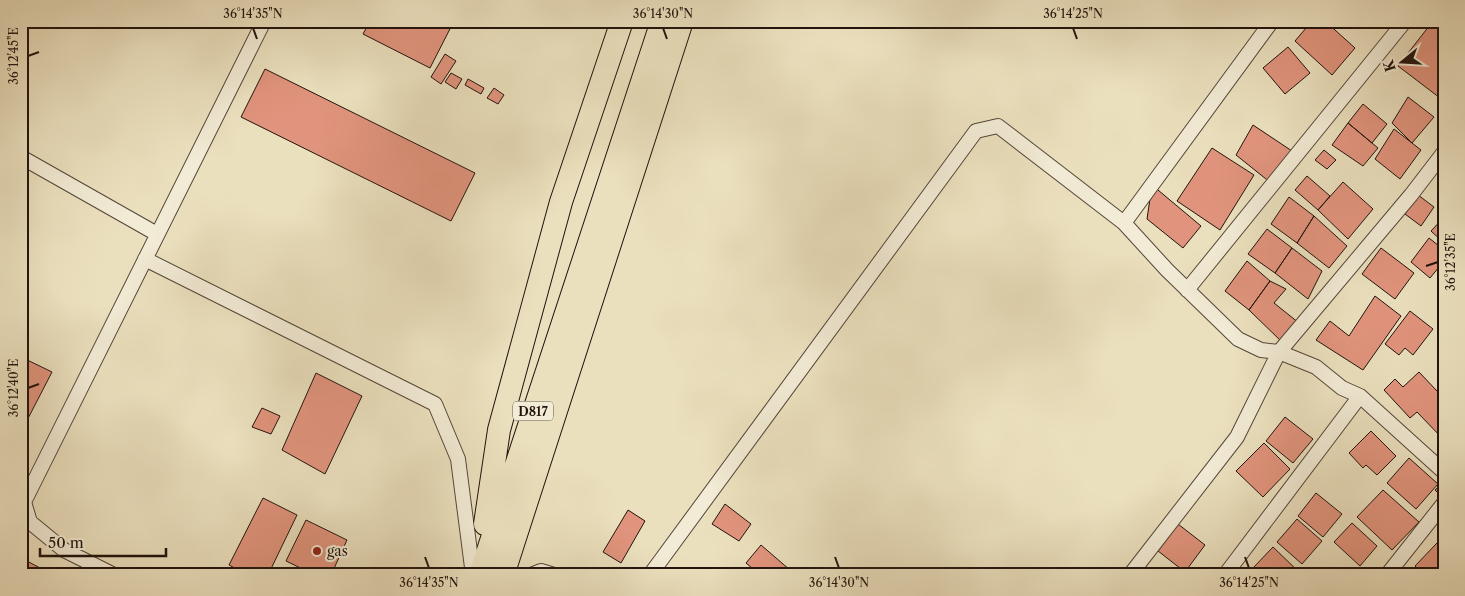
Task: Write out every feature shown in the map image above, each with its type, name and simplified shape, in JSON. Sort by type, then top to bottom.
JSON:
[{"type":"highway","points":[[478,575],[499,430],[561,202],[622,21]]},
{"type":"highway","points":[[597,252],[662,21]]},
{"type":"highway","points":[[597,252],[682,21]]},
{"type":"highway","name":"D817","points":[[478,575],[597,252]]},
{"type":"highway","name":"D817","points":[[503,575],[597,252]]},
{"type":"street","points":[[114,575],[57,544],[30,522],[24,502],[264,21]]},
{"type":"street","points":[[1124,224],[1272,21]]},
{"type":"street","points":[[1187,290],[1405,21]]},
{"type":"street","points":[[650,575],[976,131],[998,126],[1124,224],[1187,290],[1238,338],[1261,350],[1279,352],[1316,367],[1342,388],[1360,396],[1444,472]]},
{"type":"street","points":[[1130,575],[1237,437],[1279,352],[1411,195],[1444,152]]},
{"type":"street","points":[[21,158],[157,234]]},
{"type":"street","points":[[145,259],[435,404],[458,459],[473,575]]},
{"type":"street","points":[[1225,575],[1360,396]]},
{"type":"street","points":[[1387,575],[1444,503]]},
{"type":"street","points":[[531,575],[541,572],[554,575]]},
{"type":"building","points":[[370,21],[454,21],[430,68],[363,34]]},
{"type":"building","points":[[1312,21],[1325,21],[1355,48],[1332,75],[1295,41]]},
{"type":"building","points":[[1433,21],[1444,21],[1444,101],[1398,66]]},
{"type":"building","points":[[1288,47],[1310,73],[1285,94],[1263,68]]},
{"type":"building","points":[[445,54],[456,61],[441,84],[431,77]]},
{"type":"building","points":[[265,69],[475,173],[451,221],[241,117]]},
{"type":"building","points":[[451,73],[462,79],[456,89],[445,82]]},
{"type":"building","points":[[468,79],[484,88],[481,94],[465,85]]},
{"type":"building","points":[[494,88],[504,95],[498,104],[487,98]]},
{"type":"building","points":[[1408,97],[1434,117],[1412,143],[1392,123]]},
{"type":"building","points":[[1363,104],[1387,124],[1372,143],[1348,123]]},
{"type":"building","points":[[1348,123],[1378,148],[1363,166],[1332,145]]},
{"type":"building","points":[[1253,125],[1295,153],[1271,183],[1236,155]]},
{"type":"building","points":[[1394,129],[1421,150],[1400,179],[1375,159]]},
{"type":"building","points":[[1212,148],[1254,175],[1220,230],[1177,201]]},
{"type":"building","points":[[1324,150],[1336,160],[1327,169],[1315,160]]},
{"type":"building","points":[[1307,176],[1330,196],[1318,210],[1295,190]]},
{"type":"building","points":[[1343,182],[1373,209],[1348,239],[1318,210]]},
{"type":"building","points":[[1152,185],[1201,226],[1183,248],[1147,219]]},
{"type":"building","points":[[1418,195],[1434,207],[1421,226],[1405,214]]},
{"type":"building","points":[[1289,197],[1314,216],[1297,243],[1271,224]]},
{"type":"building","points":[[1314,216],[1347,246],[1329,268],[1297,243]]},
{"type":"building","points":[[1444,217],[1444,243],[1431,231]]},
{"type":"building","points":[[1267,229],[1292,248],[1275,273],[1248,254]]},
{"type":"building","points":[[1429,238],[1444,250],[1444,261],[1430,278],[1411,262]]},
{"type":"building","points":[[1292,248],[1322,271],[1308,299],[1275,273]]},
{"type":"building","points":[[1381,248],[1414,273],[1395,299],[1362,274]]},
{"type":"building","points":[[1247,261],[1270,281],[1249,310],[1225,291]]},
{"type":"building","points":[[1270,281],[1286,289],[1274,303],[1299,323],[1283,343],[1249,310]]},
{"type":"building","points":[[1375,296],[1401,316],[1363,370],[1316,340],[1330,321],[1349,336]]},
{"type":"building","points":[[1410,311],[1433,329],[1413,355],[1405,348],[1399,355],[1385,344]]},
{"type":"building","points":[[21,357],[52,372],[21,432]]},
{"type":"building","points":[[1419,372],[1437,391],[1444,385],[1444,440],[1417,412],[1410,418],[1384,390],[1395,379],[1403,387]]},
{"type":"building","points":[[316,373],[362,396],[325,474],[282,450]]},
{"type":"building","points":[[262,408],[280,416],[271,434],[252,427]]},
{"type":"building","points":[[1285,417],[1313,439],[1293,463],[1266,441]]},
{"type":"building","points":[[1371,431],[1396,456],[1377,475],[1366,465],[1363,468],[1349,453]]},
{"type":"building","points":[[1264,443],[1290,469],[1263,497],[1236,471]]},
{"type":"building","points":[[1409,458],[1438,484],[1416,509],[1387,483]]},
{"type":"building","points":[[1444,482],[1444,497],[1443,498],[1435,490]]},
{"type":"building","points":[[1383,490],[1419,522],[1392,550],[1357,517]]},
{"type":"building","points":[[1316,493],[1342,514],[1323,537],[1298,516]]},
{"type":"building","points":[[263,498],[297,515],[268,575],[248,575],[229,565]]},
{"type":"building","points":[[725,504],[751,524],[739,541],[712,524]]},
{"type":"building","points":[[628,510],[645,521],[621,563],[603,552]]},
{"type":"building","points":[[1297,519],[1322,541],[1302,564],[1277,542]]},
{"type":"building","name":"gas","points":[[306,520],[347,540],[331,575],[315,575],[286,561]]},
{"type":"building","points":[[1352,523],[1377,546],[1360,566],[1334,542]]},
{"type":"building","points":[[1178,524],[1205,545],[1185,572],[1158,551]]},
{"type":"building","points":[[1437,543],[1444,550],[1444,575],[1425,575],[1415,566]]},
{"type":"building","points":[[761,545],[790,570],[790,575],[760,575],[746,563]]},
{"type":"building","points":[[1273,547],[1299,572],[1296,575],[1260,575],[1253,568]]},
{"type":"building","points":[[27,561],[53,575],[21,575]]},
{"type":"place","name":"gas","points":[[317,551]]}]
